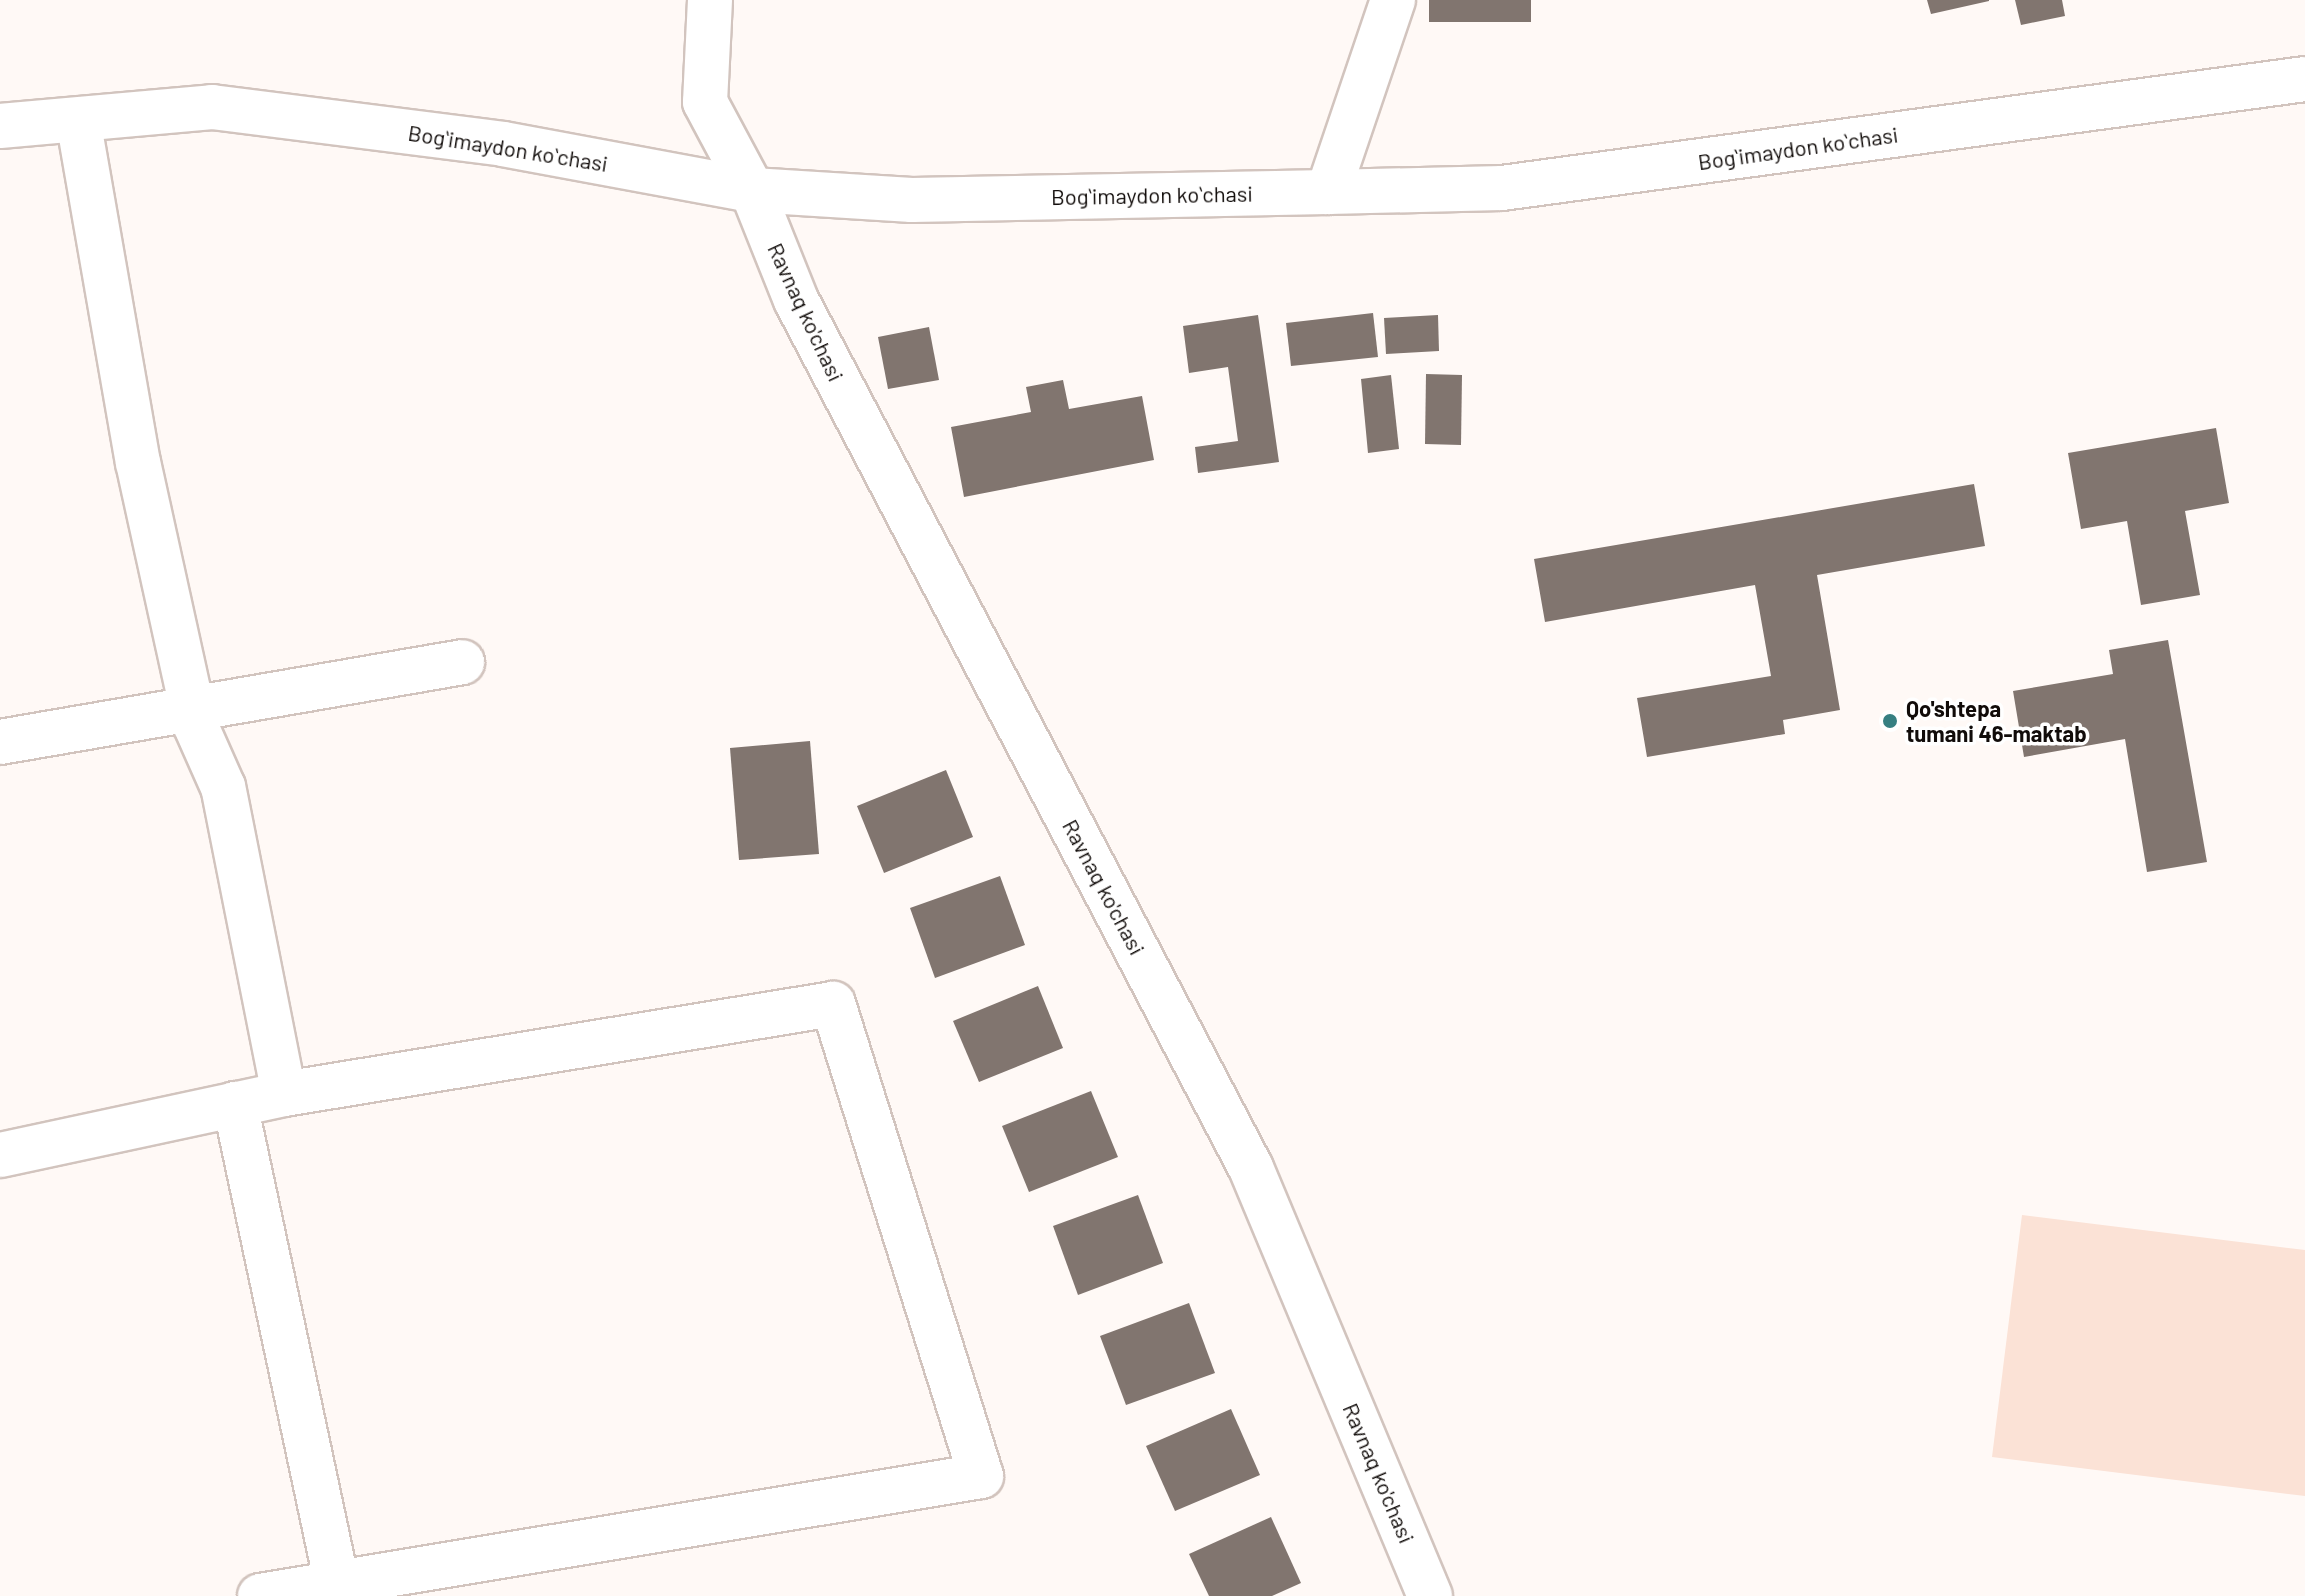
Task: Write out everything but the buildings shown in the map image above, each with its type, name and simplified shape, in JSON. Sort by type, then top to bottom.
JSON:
[{"type":"street","name":"Ravnaq ko'chasi","points":[[710,0],[705,102],[752,190],[796,300],[1251,1168],[1430,1596]]},
{"type":"street","points":[[1328,192],[1393,0]]},
{"type":"street","name":"Bogʻimaydon koʻchasi","points":[[0,126],[212,107],[503,144],[752,190],[912,200],[1328,192],[1502,188],[2305,79]]},
{"type":"street","points":[[78,120],[138,463],[196,726],[223,787],[284,1094]]},
{"type":"street","points":[[0,742],[192,706],[462,662]]},
{"type":"street","points":[[0,1155],[284,1094],[833,1004],[981,1476],[260,1596]]},
{"type":"street","points":[[235,1104],[337,1584]]},
{"type":"shaded area","points":[[2022,1215],[2305,1250],[2305,1496],[1992,1457]]},
{"type":"place","name":"Qo'shtepa tumani 46-maktab","points":[[1890,721]]}]
